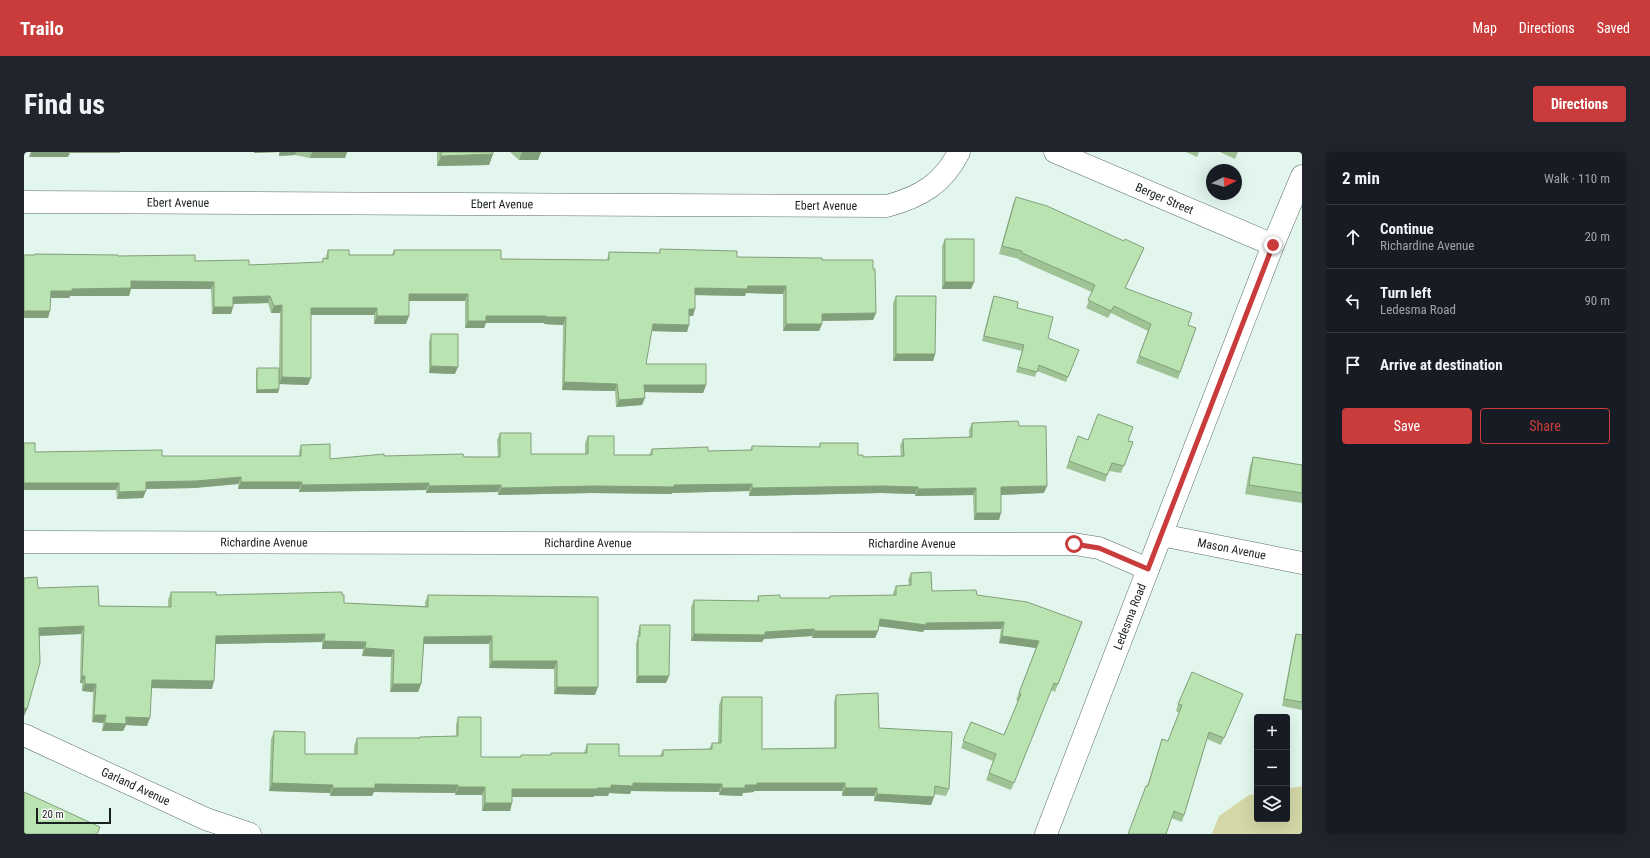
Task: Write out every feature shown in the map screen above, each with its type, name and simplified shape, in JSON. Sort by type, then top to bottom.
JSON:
[{"type":"street","name":"Ebert Avenue","points":[[24,202],[887,206],[908,200],[925,192],[941,178],[954,162],[959,152]]},
{"type":"street","name":"Berger Street","points":[[1055,152],[1273,245]]},
{"type":"street","name":"Ledesma Road","points":[[1046,834],[1273,245],[1302,176]]},
{"type":"street","name":"Mason Avenue","points":[[1161,535],[1302,564]]},
{"type":"street","name":"Richardine Avenue","points":[[24,542],[1074,544],[1099,548],[1148,569]]},
{"type":"street","name":"Garland Avenue","points":[[24,735],[202,827],[250,834]]},
{"type":"green space","points":[[1302,786],[1302,834],[1212,834],[1219,816],[1249,795],[1254,794],[1254,822],[1290,822],[1290,788]]},
{"type":"building","points":[[441,152],[493,152],[493,154],[441,156]]},
{"type":"building","points":[[1016,197],[1047,206],[1124,241],[1125,239],[1144,248],[1125,288],[1192,313],[1188,325],[1196,328],[1180,372],[1139,356],[1151,324],[1114,306],[1111,311],[1088,300],[1095,285],[1022,253],[1022,251],[1002,246]]},
{"type":"building","points":[[945,239],[974,239],[974,282],[945,282]]},
{"type":"building","points":[[660,249],[737,251],[737,257],[873,260],[873,269],[875,269],[876,313],[822,314],[822,324],[786,324],[786,286],[748,286],[747,289],[695,288],[695,309],[689,309],[689,325],[653,324],[646,364],[706,364],[706,385],[644,385],[645,398],[619,400],[617,384],[564,382],[566,317],[486,316],[486,321],[468,321],[468,294],[409,294],[409,316],[377,316],[377,308],[311,308],[311,378],[282,377],[282,305],[274,306],[270,296],[233,297],[233,307],[214,307],[214,282],[131,281],[131,288],[72,289],[72,291],[51,291],[50,311],[24,311],[24,255],[195,255],[195,261],[249,260],[249,265],[323,262],[323,258],[328,259],[328,250],[349,250],[349,255],[394,255],[394,250],[501,250],[501,259],[609,260],[609,252],[660,253]]},
{"type":"building","points":[[896,296],[936,296],[935,354],[896,354]]},
{"type":"building","points":[[994,296],[1018,302],[1017,308],[1053,317],[1048,338],[1079,350],[1068,377],[1039,365],[1037,372],[1018,367],[1024,345],[984,336]]},
{"type":"building","points":[[431,334],[458,334],[458,367],[431,366]]},
{"type":"building","points":[[257,368],[279,368],[279,389],[257,390]]},
{"type":"building","points":[[1098,414],[1133,427],[1128,441],[1133,442],[1124,466],[1112,463],[1107,475],[1069,461],[1078,436],[1088,440]]},
{"type":"building","points":[[1018,421],[1019,426],[1046,426],[1047,486],[1001,487],[1001,513],[976,513],[976,488],[918,489],[918,487],[883,486],[752,488],[752,484],[674,485],[674,487],[595,486],[501,488],[501,485],[429,486],[429,483],[302,485],[302,482],[241,482],[241,477],[196,481],[146,482],[146,491],[119,492],[119,483],[24,483],[24,443],[35,443],[35,452],[162,450],[162,456],[301,456],[301,445],[330,444],[330,459],[384,454],[384,456],[463,454],[464,457],[500,457],[500,433],[531,433],[531,454],[588,454],[588,436],[614,436],[614,455],[652,455],[652,449],[708,447],[708,451],[752,450],[752,446],[820,447],[820,443],[858,443],[858,455],[863,455],[863,457],[904,456],[903,439],[972,437],[972,423]]},
{"type":"building","points":[[1253,457],[1302,465],[1302,493],[1249,485]]},
{"type":"building","points":[[931,572],[932,591],[976,590],[977,595],[1027,602],[1082,622],[1058,684],[1054,683],[1014,783],[989,773],[996,754],[963,741],[971,722],[1004,735],[1021,694],[1019,693],[1039,641],[1002,636],[1004,622],[926,623],[926,625],[880,619],[878,631],[814,631],[814,629],[765,632],[765,635],[694,634],[694,600],[759,601],[758,596],[780,595],[780,598],[830,598],[830,596],[896,595],[896,586],[911,585],[911,573]]},
{"type":"building","points":[[37,577],[38,588],[98,586],[99,606],[171,607],[171,592],[216,592],[216,595],[342,592],[342,595],[344,595],[344,603],[428,607],[428,595],[598,597],[598,687],[557,687],[557,661],[492,661],[492,636],[424,637],[421,684],[393,684],[394,650],[365,648],[366,642],[324,641],[325,634],[216,636],[214,681],[152,680],[150,718],[126,717],[126,724],[105,723],[106,715],[94,715],[96,684],[85,684],[85,676],[82,676],[84,626],[39,628],[40,663],[27,709],[24,708],[24,578]]},
{"type":"building","points":[[640,625],[670,625],[669,676],[638,676],[638,636],[640,636]]},
{"type":"building","points":[[1296,634],[1302,635],[1302,702],[1284,699]]},
{"type":"building","points":[[1192,672],[1243,694],[1224,738],[1209,732],[1184,815],[1174,811],[1166,834],[1128,834],[1146,786],[1148,786],[1162,739],[1168,741],[1182,705],[1178,704]]},
{"type":"building","points":[[878,693],[879,728],[952,732],[949,789],[935,786],[934,797],[877,794],[877,788],[845,788],[845,783],[757,783],[757,785],[745,785],[745,788],[722,788],[722,784],[633,783],[633,786],[611,785],[611,788],[597,789],[512,789],[512,803],[485,803],[485,787],[458,787],[458,785],[375,784],[375,788],[333,788],[333,785],[272,783],[274,731],[305,732],[305,754],[357,754],[357,738],[420,738],[458,736],[458,717],[481,717],[481,757],[521,757],[521,755],[551,755],[551,753],[587,753],[587,744],[619,744],[619,756],[663,756],[663,750],[712,749],[712,743],[721,743],[722,697],[762,697],[762,749],[836,748],[836,695]]},
{"type":"building","points":[[24,792],[100,827],[97,834],[24,834]]},
{"type":"route","points":[[1074,544],[1099,548],[1148,569],[1273,245]]}]
